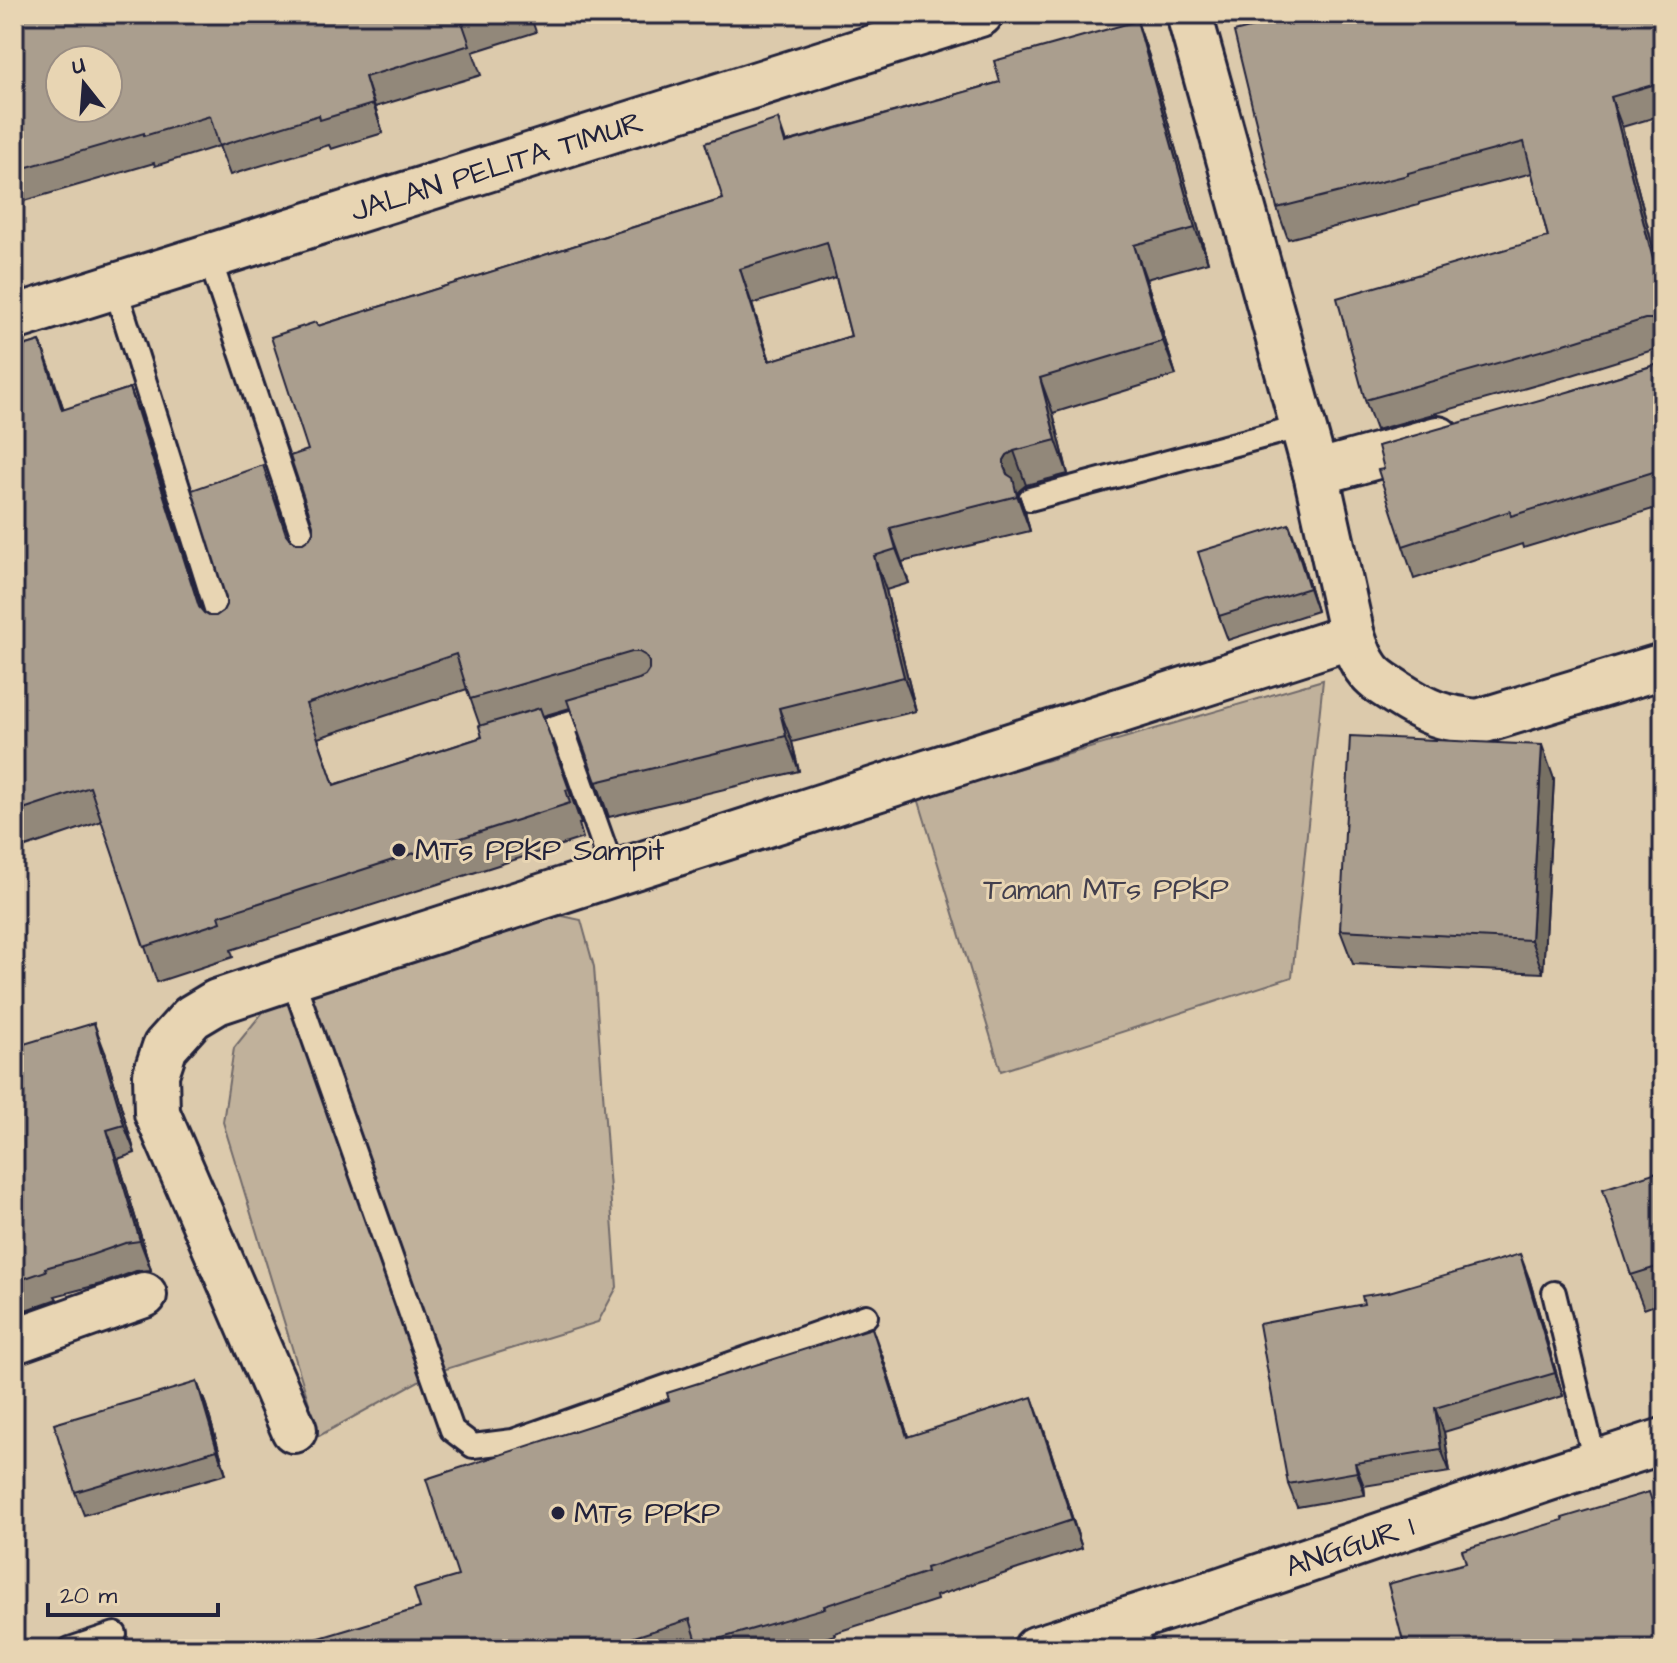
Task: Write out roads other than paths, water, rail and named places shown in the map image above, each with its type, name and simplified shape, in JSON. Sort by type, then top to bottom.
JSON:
[{"type":"street","name":"JALAN PELITA TIMUR","points":[[14,318],[980,14]]},
{"type":"street","points":[[1189,14],[1316,473],[1352,636],[1368,671],[1425,711],[1451,719],[1478,722],[1663,666]]},
{"type":"street","points":[[1316,473],[1469,430]]},
{"type":"street","points":[[294,1430],[157,1113],[156,1074],[165,1047],[192,1017],[217,1002],[292,977],[1352,636]]},
{"type":"street","points":[[14,1341],[144,1295]]},
{"type":"street","name":"ANGGUR 1","points":[[1036,1649],[1136,1634],[1209,1594],[1663,1441]]},
{"type":"lane","points":[[209,257],[312,564]]},
{"type":"lane","points":[[115,287],[225,637]]},
{"type":"lane","points":[[1030,499],[1302,426]]},
{"type":"lane","points":[[501,743],[619,708]]},
{"type":"lane","points":[[561,725],[614,874]]},
{"type":"lane","points":[[292,977],[452,1430],[473,1446],[513,1441],[866,1316]]},
{"type":"lane","points":[[1554,1293],[1595,1462]]},
{"type":"lane","points":[[70,1649],[115,1634]]},
{"type":"place","name":"MTs PPKP Sampit","points":[[399,850]]},
{"type":"place","name":"MTs PPKP","points":[[558,1513]]},
{"type":"park label","name":"Taman MTs PPKP","points":[[1106,889]]}]
